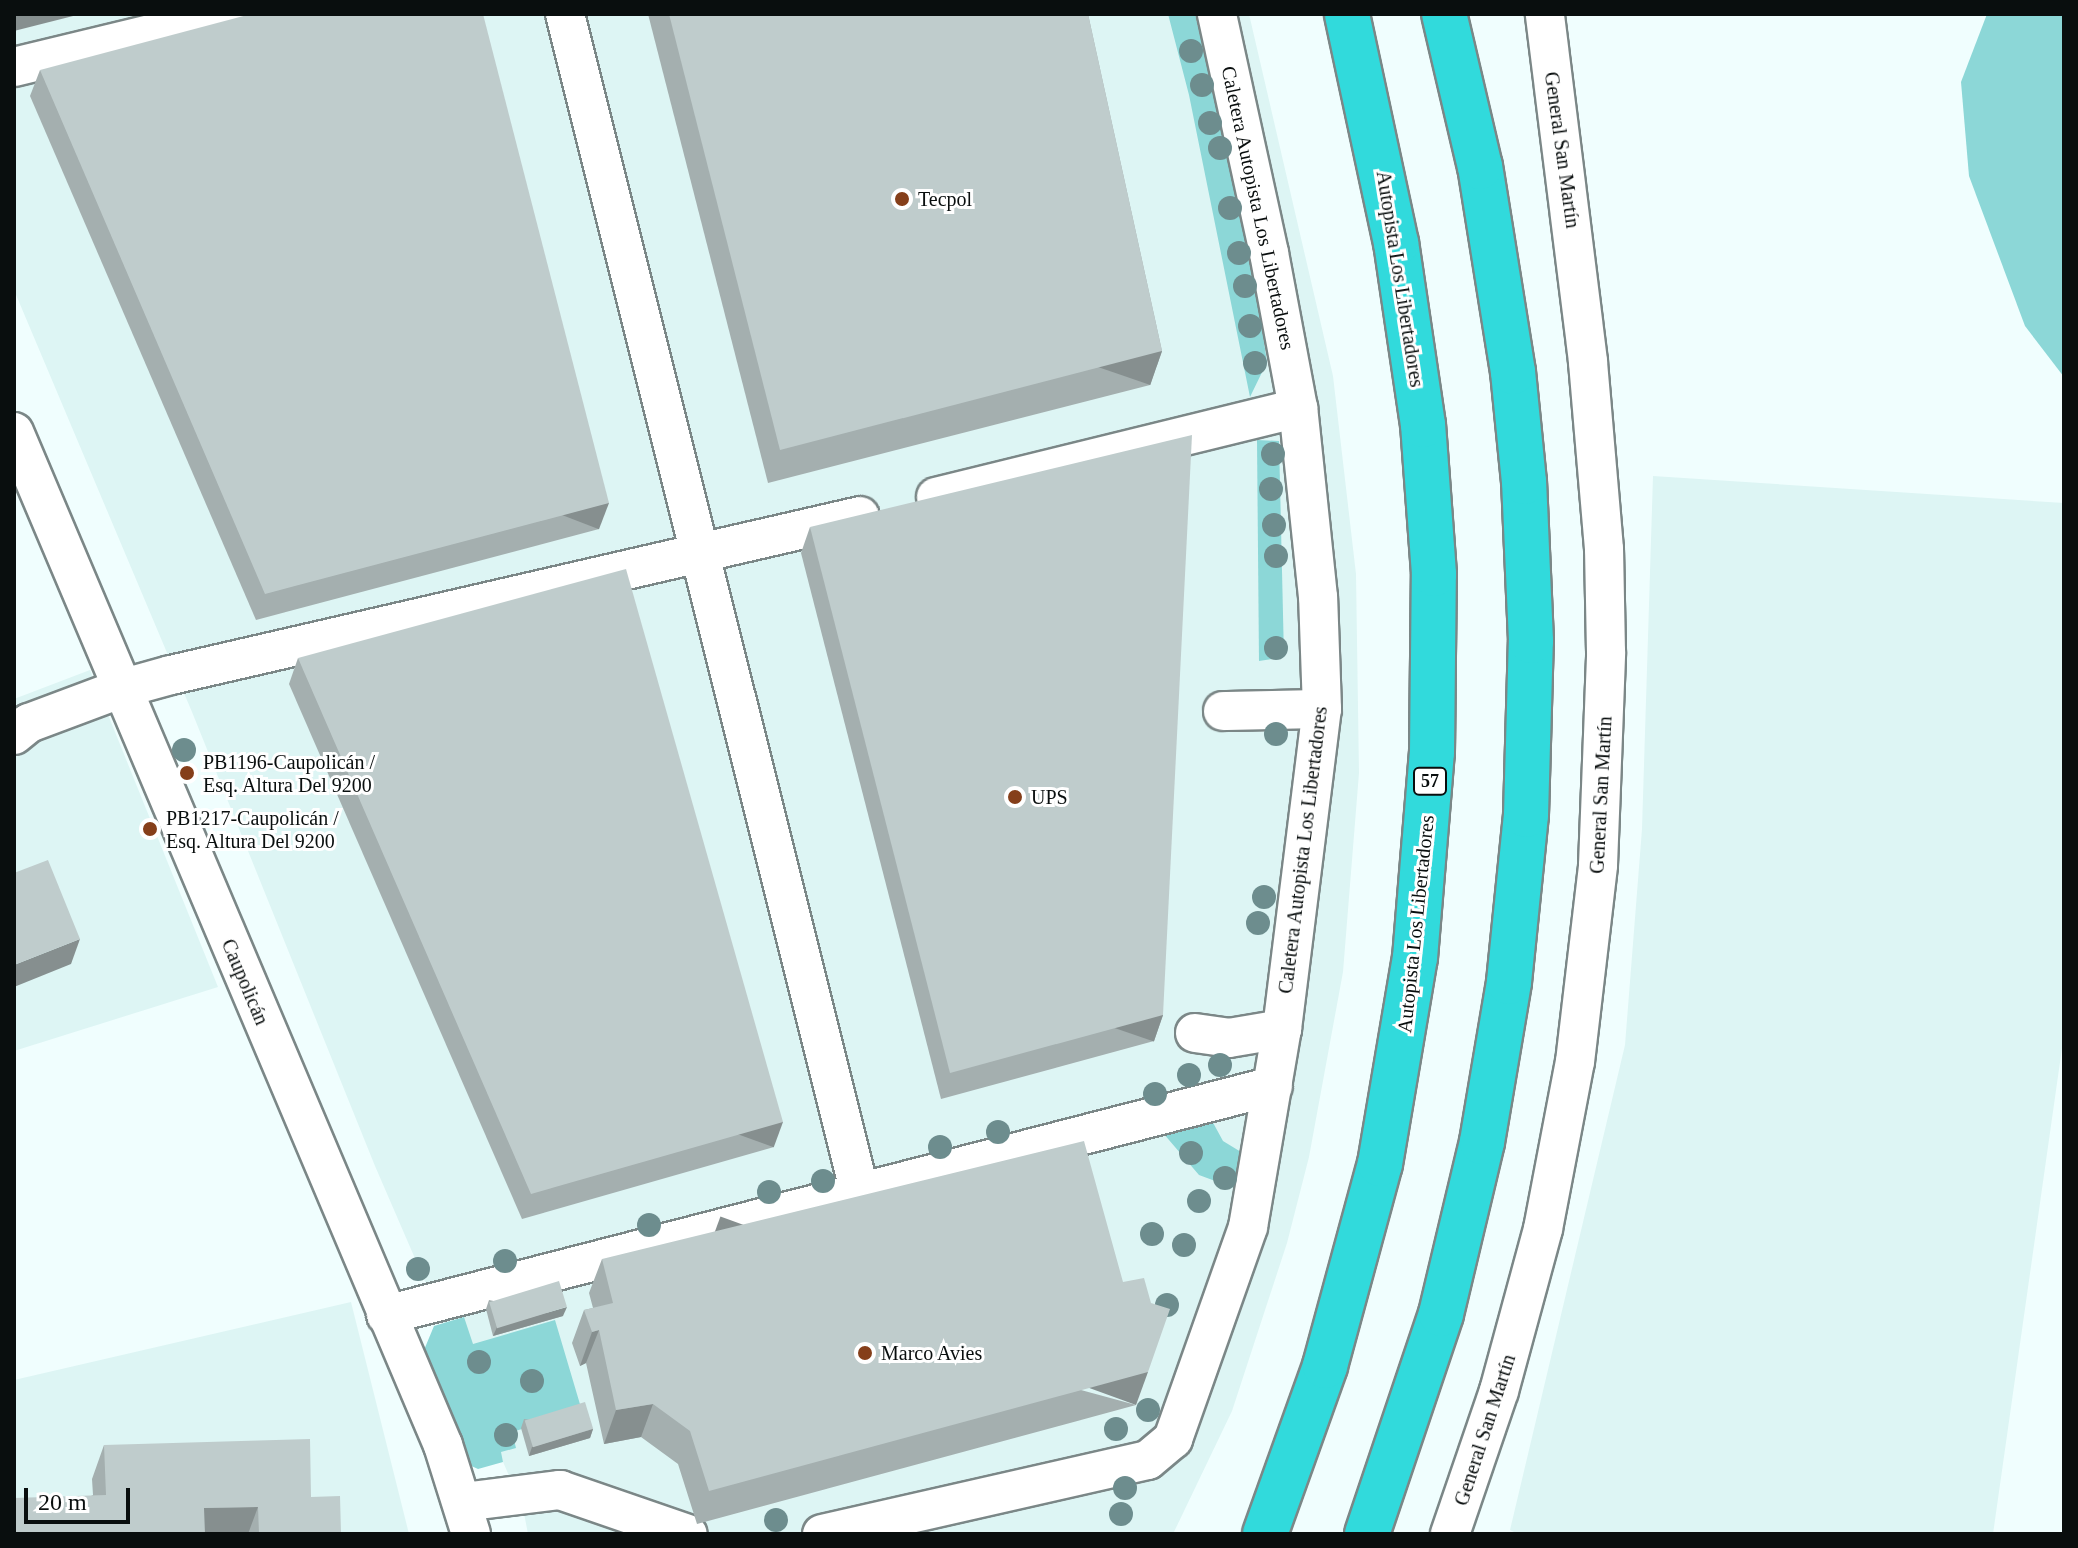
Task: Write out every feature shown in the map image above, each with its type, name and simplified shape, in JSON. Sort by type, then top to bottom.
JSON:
[{"type":"highway","name":"Autopista Los Libertadores","points":[[1265,1534],[1325,1366],[1380,1164],[1415,958],[1432,752],[1434,574],[1423,425],[1396,243],[1347,14]]},
{"type":"highway","points":[[1367,1534],[1441,1314],[1482,1142],[1497,1062],[1519,901],[1530,742],[1529,561],[1513,372],[1480,167],[1444,14]]},
{"type":"street","points":[[14,67],[233,14]]},
{"type":"street","points":[[565,14],[860,1194]]},
{"type":"street","name":"Caletera Autopista Los Libertadores","points":[[822,1534],[1148,1460],[1173,1439],[1248,1227],[1282,1029],[1322,709],[1318,597],[1298,408],[1269,253],[1217,14]]},
{"type":"street","name":"General San Martín","points":[[1450,1534],[1499,1391],[1543,1229],[1577,1047],[1598,865],[1606,681],[1604,549],[1588,361],[1543,23]]},
{"type":"street","points":[[14,735],[29,723],[120,689],[702,555],[1298,408]]},
{"type":"street","name":"Caupolicán","points":[[14,432],[386,1315],[467,1518]]},
{"type":"street","points":[[1223,711],[1322,709]]},
{"type":"street","points":[[1195,1033],[1229,1038],[1282,1029]]},
{"type":"street","points":[[386,1315],[1273,1086]]},
{"type":"street","points":[[467,1518],[560,1490],[688,1534]]},
{"type":"shaded area","points":[[14,14],[1249,14],[1333,376],[1356,574],[1359,773],[1343,972],[1309,1157],[1287,1243],[1232,1411],[1173,1534],[528,1534],[523,1508],[375,1166],[192,712],[14,290]]},
{"type":"shaded area","points":[[1168,14],[1195,14],[1250,248],[1267,362],[1250,397],[1189,95]]},
{"type":"shaded area","points":[[1987,14],[2064,14],[2064,377],[2025,326],[1969,176],[1961,82]]},
{"type":"shaded area","points":[[1257,440],[1279,441],[1284,657],[1259,661]]},
{"type":"shaded area","points":[[1653,476],[2064,503],[2064,1034],[1993,1534],[1518,1534],[1510,1530],[1625,1045],[1642,829]]},
{"type":"shaded area","points":[[90,670],[218,987],[14,1051],[14,699]]},
{"type":"shaded area","points":[[1211,1119],[1223,1141],[1241,1152],[1234,1188],[1199,1175],[1163,1133]]},
{"type":"shaded area","points":[[351,1302],[409,1534],[14,1534],[14,1380]]},
{"type":"shaded area","points":[[464,1317],[473,1344],[555,1320],[582,1411],[512,1432],[516,1448],[501,1452],[503,1462],[478,1469],[467,1464],[424,1350],[434,1326]]},
{"type":"building","points":[[251,14],[483,14],[609,503],[265,594],[40,70]]},
{"type":"building","name":"Tecpol","points":[[669,14],[1088,14],[1162,351],[780,450]]},
{"type":"building","name":"UPS","points":[[1192,435],[1163,1015],[950,1073],[810,527]]},
{"type":"building","points":[[626,569],[783,1122],[531,1194],[298,658]]},
{"type":"building","points":[[48,860],[80,939],[14,965],[14,873]]},
{"type":"building","name":"Marco Avies","points":[[1084,1141],[1123,1282],[1144,1278],[1151,1303],[1170,1309],[1148,1372],[709,1491],[690,1431],[653,1404],[616,1410],[599,1330],[592,1332],[584,1310],[613,1303],[602,1259]]},
{"type":"building","points":[[559,1281],[567,1307],[497,1328],[489,1302]]},
{"type":"building","points":[[585,1402],[593,1429],[533,1447],[525,1420]]},
{"type":"building","points":[[310,1439],[311,1497],[340,1496],[341,1534],[259,1534],[258,1507],[204,1508],[205,1534],[14,1534],[14,1498],[106,1495],[104,1445]]},
{"type":"place","name":"Tecpol","points":[[902,199]]},
{"type":"place","name":"PB1196-Caupolicán / Esq. Altura Del 9200","points":[[187,773]]},
{"type":"place","name":"UPS","points":[[1015,797]]},
{"type":"place","name":"PB1217-Caupolicán / Esq. Altura Del 9200","points":[[150,829]]},
{"type":"place","name":"Marco Avies","points":[[865,1353]]}]
